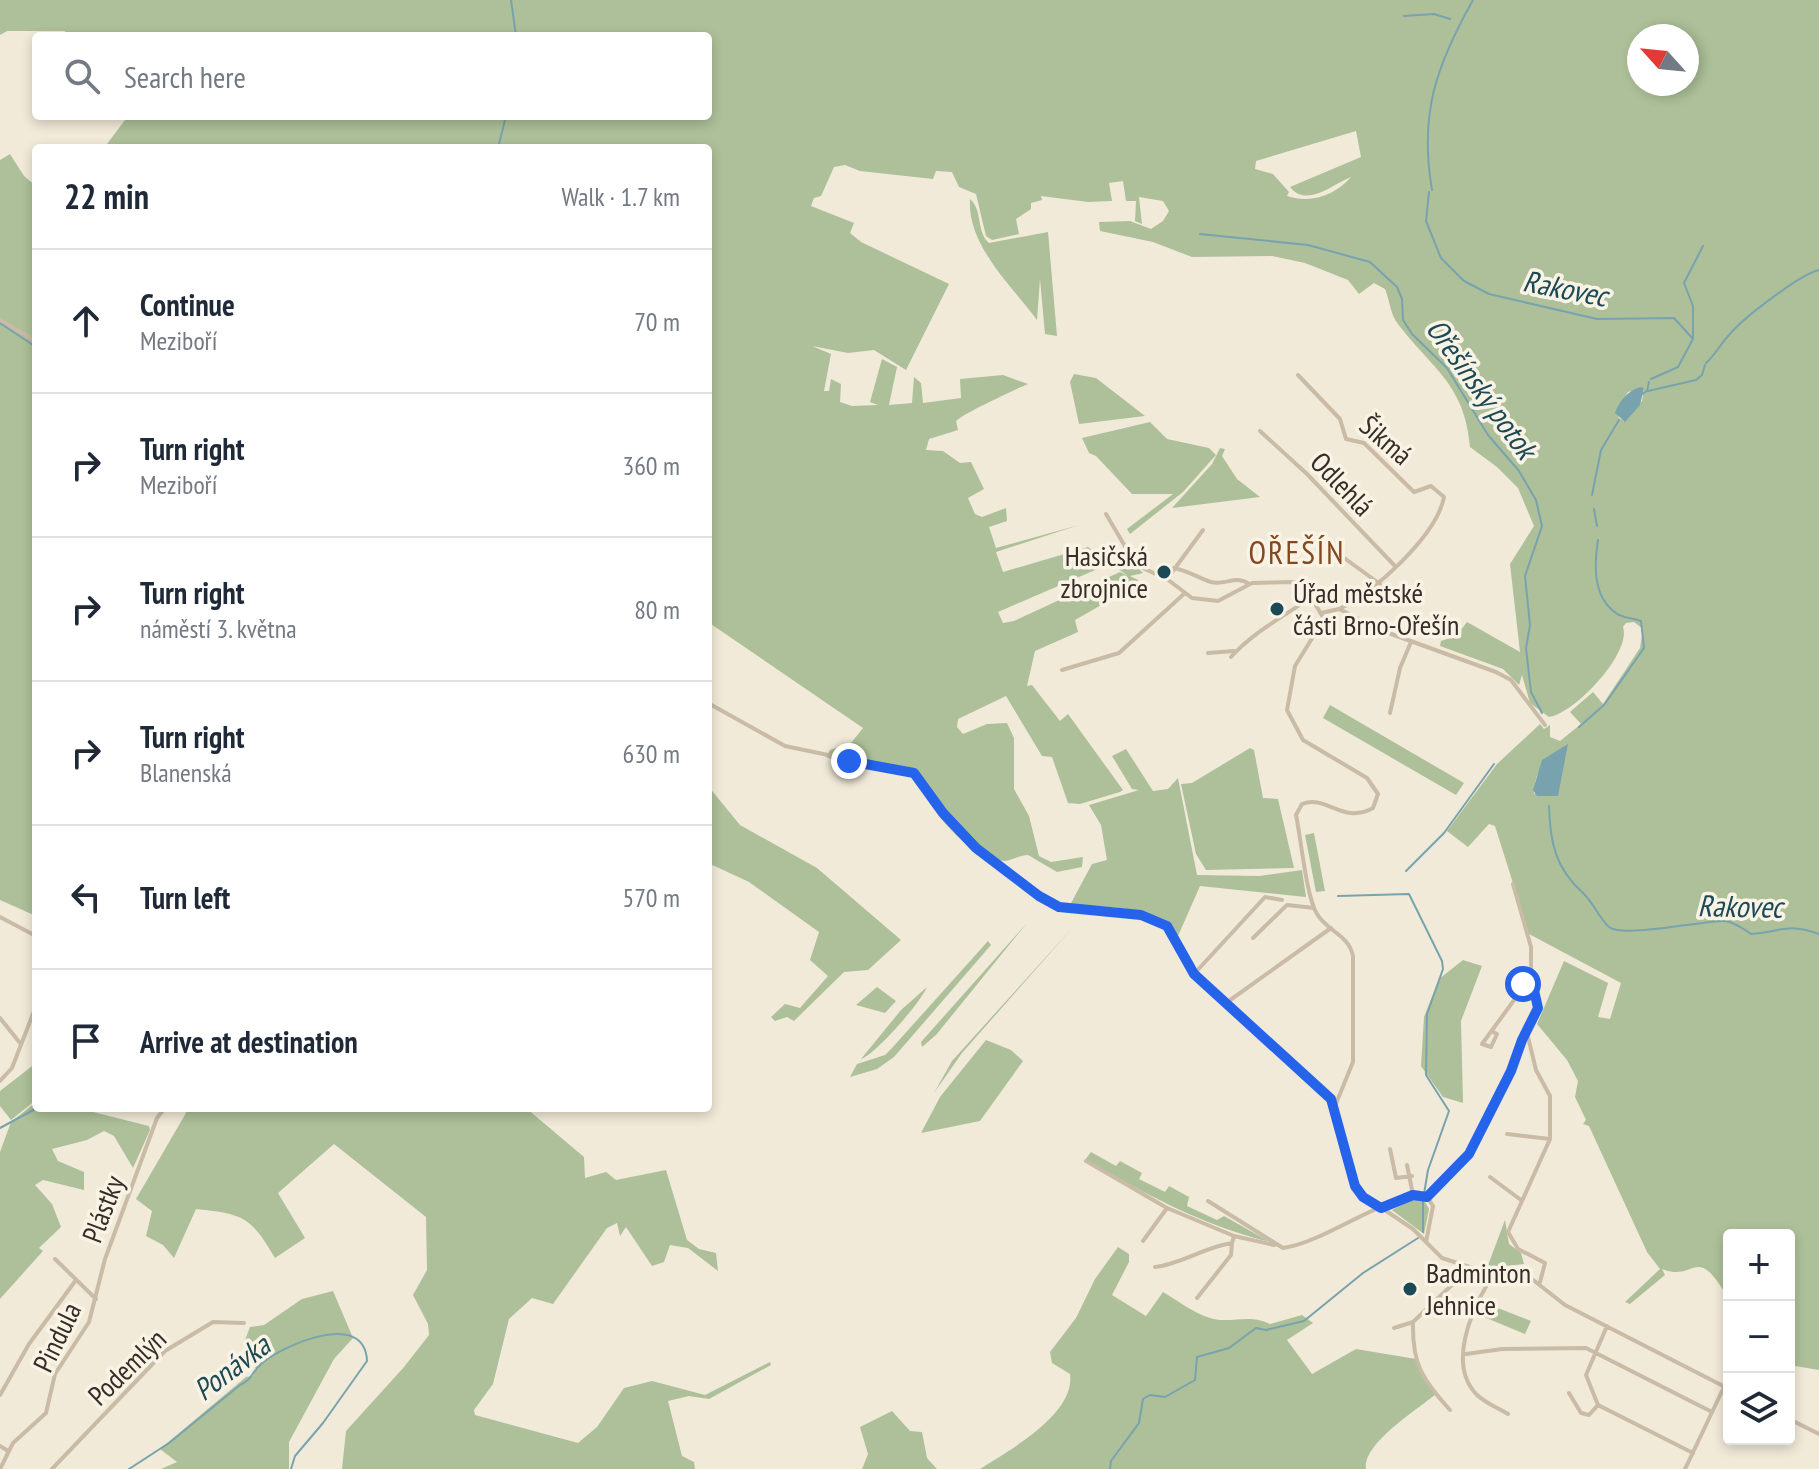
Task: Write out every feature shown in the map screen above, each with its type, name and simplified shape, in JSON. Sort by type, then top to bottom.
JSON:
[{"type":"street","points":[[0,320],[32,339]]},
{"type":"street","name":"Šikmá","points":[[1298,375],[1340,419],[1346,439],[1364,443],[1414,492],[1431,486],[1443,495],[1436,516],[1394,565]]},
{"type":"street","name":"Odlehlá","points":[[1260,431],[1394,565]]},
{"type":"street","points":[[1106,514],[1131,560],[1167,579],[1185,593],[1200,600],[1218,601],[1249,584]]},
{"type":"street","points":[[1167,579],[1203,530]]},
{"type":"street","points":[[1311,534],[1380,584]]},
{"type":"street","points":[[1321,613],[1359,600],[1380,584],[1394,565]]},
{"type":"street","points":[[1174,568],[1192,571],[1212,582],[1228,579],[1249,584],[1295,582],[1311,597],[1321,613],[1323,624],[1292,674],[1286,703],[1290,718],[1303,740],[1367,778],[1378,794],[1373,808],[1360,813],[1344,813],[1312,801],[1299,807],[1296,815],[1314,908],[1348,942],[1353,961],[1353,1062],[1335,1106],[1343,1154],[1355,1186],[1363,1197],[1426,1242],[1448,1262],[1485,1272],[1519,1270],[1540,1282],[1560,1302],[1723,1386]]},
{"type":"street","points":[[1062,670],[1119,653],[1185,593]]},
{"type":"street","points":[[1231,657],[1262,628],[1281,620],[1311,597]]},
{"type":"street","points":[[1339,609],[1411,642],[1466,660],[1511,680],[1545,725]]},
{"type":"street","points":[[1390,713],[1400,668],[1411,642]]},
{"type":"street","points":[[1208,653],[1237,651]]},
{"type":"street","points":[[712,705],[785,746],[914,773],[943,813],[976,848],[1017,881],[1053,904],[1145,916],[1167,926],[1194,974],[1335,1106]]},
{"type":"street","points":[[1427,1197],[1465,1159],[1538,1008],[1531,977],[1531,947],[1513,884]]},
{"type":"street","points":[[1194,974],[1265,897],[1282,900]]},
{"type":"street","points":[[1253,938],[1287,905],[1314,908]]},
{"type":"street","points":[[0,917],[32,934]]},
{"type":"street","points":[[1226,1003],[1331,928]]},
{"type":"street","points":[[1493,1032],[1500,1016],[1531,977]]},
{"type":"street","points":[[0,1081],[12,1068],[32,1015]]},
{"type":"street","points":[[0,1018],[20,1043]]},
{"type":"street","points":[[1527,1033],[1536,1070],[1550,1096],[1550,1139],[1509,1227],[1509,1237],[1518,1249],[1545,1263],[1540,1282]]},
{"type":"street","name":"Plástky","points":[[97,1300],[105,1259],[162,1112]]},
{"type":"street","points":[[1507,1134],[1550,1139]]},
{"type":"street","points":[[1390,1149],[1396,1178],[1412,1176]]},
{"type":"street","points":[[1086,1161],[1167,1208],[1234,1236],[1287,1248],[1315,1240],[1413,1195],[1427,1197],[1433,1206],[1426,1242]]},
{"type":"street","points":[[1407,1165],[1412,1176],[1413,1195]]},
{"type":"street","points":[[1490,1177],[1521,1200]]},
{"type":"street","points":[[1208,1201],[1249,1224],[1275,1246]]},
{"type":"street","points":[[1143,1241],[1167,1208]]},
{"type":"street","points":[[1197,1298],[1231,1255],[1234,1236]]},
{"type":"street","points":[[1155,1267],[1169,1266],[1198,1250],[1232,1243]]},
{"type":"street","name":"Plástky","points":[[55,1259],[97,1300]]},
{"type":"street","points":[[1394,1328],[1413,1322],[1456,1281],[1501,1281],[1504,1270]]},
{"type":"street","name":"Plástky","points":[[0,1395],[29,1344],[76,1280]]},
{"type":"street","points":[[1488,1283],[1465,1327],[1466,1375],[1482,1399],[1508,1414]]},
{"type":"street","name":"Pindula","points":[[0,1469],[8,1451],[46,1413],[55,1374],[89,1322],[97,1300]]},
{"type":"street","name":"Podemlýn","points":[[52,1469],[165,1351],[213,1322],[244,1323]]},
{"type":"street","points":[[1413,1322],[1412,1353],[1434,1392],[1450,1410]]},
{"type":"street","points":[[1607,1326],[1594,1351],[1586,1382],[1598,1405],[1693,1453]]},
{"type":"street","points":[[1466,1354],[1502,1349],[1586,1348],[1712,1412]]},
{"type":"street","points":[[1569,1393],[1581,1413],[1589,1415],[1598,1405]]},
{"type":"street","points":[[1685,1469],[1723,1394]]},
{"type":"street","points":[[1795,1422],[1819,1434]]},
{"type":"street","points":[[0,1446],[8,1451]]},
{"type":"green space","points":[[0,0],[1819,0],[1819,1370],[1795,1366],[1795,1229],[1723,1229],[1723,1290],[1702,1268],[1674,1272],[1662,1269],[1665,1275],[1630,1304],[1625,1302],[1660,1269],[1647,1252],[1589,1126],[1583,1124],[1586,1120],[1575,1097],[1578,1081],[1567,1060],[1537,1024],[1564,961],[1608,983],[1598,1017],[1610,1019],[1621,983],[1529,934],[1495,826],[1489,824],[1468,847],[1447,831],[1497,764],[1540,724],[1544,729],[1550,725],[1550,737],[1560,741],[1581,724],[1570,712],[1593,692],[1603,704],[1640,648],[1643,629],[1634,622],[1626,623],[1619,652],[1599,681],[1572,705],[1549,717],[1530,703],[1522,675],[1519,685],[1503,669],[1440,646],[1441,641],[1456,636],[1467,622],[1520,652],[1510,564],[1534,526],[1518,488],[1470,447],[1467,425],[1454,392],[1395,320],[1385,289],[1374,283],[1359,294],[1348,280],[1305,263],[1272,256],[1192,257],[1153,242],[1100,231],[1099,222],[1130,221],[1151,229],[1163,221],[1169,211],[1163,201],[1139,197],[1142,224],[1135,221],[1136,201],[1126,201],[1123,181],[1109,183],[1112,201],[1088,202],[1041,196],[1042,200],[1031,203],[1031,209],[1016,219],[1019,234],[992,240],[986,236],[976,194],[959,187],[952,172],[936,171],[933,179],[860,171],[845,165],[834,167],[821,196],[814,198],[811,206],[854,223],[850,233],[861,242],[949,284],[906,370],[874,350],[848,353],[812,346],[831,354],[824,391],[829,391],[831,379],[841,384],[840,402],[852,406],[878,405],[870,402],[882,359],[897,367],[889,405],[912,403],[914,377],[921,383],[923,403],[961,398],[960,379],[1003,375],[1028,384],[960,418],[956,421],[958,430],[929,439],[926,450],[943,451],[960,463],[971,462],[984,489],[968,498],[975,514],[982,517],[1006,508],[1007,521],[989,527],[996,548],[1079,525],[996,552],[1003,572],[1088,547],[1109,564],[998,612],[1003,623],[1014,621],[1120,572],[1128,576],[1113,565],[1124,554],[1143,573],[1130,576],[1138,580],[1138,584],[1075,620],[1078,632],[1035,651],[1027,686],[1032,685],[1060,721],[1068,714],[1123,790],[1080,804],[1068,803],[1052,757],[1042,756],[1006,696],[958,719],[957,727],[963,734],[987,724],[1007,723],[1014,738],[1014,789],[1029,816],[1039,856],[1051,862],[1083,857],[1082,867],[1057,872],[1028,855],[1004,861],[976,851],[951,830],[913,777],[851,766],[826,757],[830,750],[851,743],[863,728],[712,625],[712,144],[107,144],[125,120],[712,120],[712,32],[7,31],[0,35]],"holes":[[[1356,131],[1361,157],[1290,187],[1297,193],[1311,195],[1351,177],[1338,189],[1314,198],[1287,196],[1289,192],[1273,174],[1255,169],[1256,161]],[[1644,388],[1642,401],[1625,421],[1619,418],[1616,411],[1628,392]],[[1567,745],[1559,779],[1534,794],[1540,770],[1548,759]]]},
{"type":"green space","points":[[10,154],[32,183],[32,914],[0,900],[0,160]]},
{"type":"green space","points":[[970,199],[977,209],[982,233],[989,243],[1048,232],[1057,336],[1045,334],[1040,279],[1037,320],[983,248],[971,216]]},
{"type":"green space","points":[[1074,374],[1096,378],[1145,416],[1079,424],[1070,382]]},
{"type":"green space","points":[[1150,422],[1167,439],[1209,448],[1216,455],[1183,492],[1130,534],[1127,529],[1173,494],[1132,494],[1096,456],[1089,453],[1082,438]]},
{"type":"green space","points":[[1220,448],[1225,449],[1222,456],[1237,479],[1260,497],[1172,508],[1212,464]]},
{"type":"green space","points":[[1330,705],[1464,783],[1456,795],[1323,718]]},
{"type":"green space","points":[[1250,748],[1254,750],[1263,798],[1278,799],[1294,868],[1206,870],[1196,854],[1181,784],[1192,783]]},
{"type":"green space","points":[[1126,749],[1153,791],[1168,789],[1178,778],[1197,875],[1259,876],[1302,870],[1306,897],[1200,886],[1178,936],[1167,925],[1142,912],[1070,905],[1092,864],[1107,860],[1101,825],[1089,805],[1139,790],[1132,789],[1112,756]]},
{"type":"green space","points":[[712,791],[740,825],[817,868],[901,940],[868,970],[844,972],[794,1021],[787,1017],[775,1021],[771,1017],[785,1004],[800,1008],[828,976],[810,960],[819,932],[749,882],[712,865]]},
{"type":"green space","points":[[1314,833],[1325,891],[1316,892],[1305,835]]},
{"type":"green space","points":[[1027,923],[936,1035],[922,1047],[921,1042]]},
{"type":"green space","points":[[1074,926],[962,1053],[934,1093],[952,1061]]},
{"type":"green space","points":[[988,941],[991,945],[894,1057],[877,1069],[850,1077],[857,1064],[885,1055]]},
{"type":"green space","points":[[1463,960],[1482,966],[1461,1021],[1463,1103],[1443,1097],[1421,1066],[1424,1017],[1439,979]]},
{"type":"green space","points":[[877,987],[896,1001],[885,1013],[856,1005]]},
{"type":"green space","points":[[927,987],[897,1027],[861,1059],[901,1010]]},
{"type":"green space","points":[[986,1040],[1011,1050],[1023,1061],[980,1121],[921,1133],[940,1097]]},
{"type":"green space","points":[[32,1066],[32,1103],[11,1120],[0,1106],[0,1091]]},
{"type":"green space","points":[[32,1105],[32,1112],[93,1112],[149,1126],[150,1130],[133,1168],[114,1136],[104,1131],[87,1140],[52,1149],[58,1161],[84,1172],[84,1190],[43,1180],[35,1185],[52,1204],[61,1227],[39,1248],[43,1251],[0,1299],[0,1152],[11,1122]]},
{"type":"green space","points":[[531,1112],[584,1157],[585,1178],[606,1172],[616,1180],[666,1170],[687,1240],[699,1249],[716,1253],[718,1271],[688,1248],[670,1245],[664,1262],[652,1266],[626,1227],[620,1236],[617,1223],[607,1228],[553,1304],[532,1298],[509,1319],[493,1384],[474,1410],[475,1415],[578,1443],[597,1427],[624,1388],[652,1381],[705,1395],[770,1362],[771,1365],[709,1399],[689,1396],[668,1401],[682,1456],[694,1462],[695,1469],[342,1469],[346,1431],[429,1335],[428,1324],[413,1295],[427,1270],[426,1217],[334,1144],[278,1193],[305,1238],[275,1258],[259,1234],[244,1220],[225,1213],[196,1209],[174,1258],[163,1245],[146,1236],[152,1211],[136,1199],[186,1113]]},
{"type":"green space","points":[[1091,1152],[1116,1166],[1120,1161],[1142,1173],[1139,1179],[1165,1192],[1169,1186],[1189,1197],[1187,1206],[1217,1220],[1224,1216],[1270,1242],[1220,1227],[1153,1197],[1085,1160]]},
{"type":"green space","points":[[1415,1198],[1424,1200],[1429,1209],[1424,1234],[1392,1210]]},
{"type":"green space","points":[[1505,1220],[1509,1244],[1521,1253],[1524,1264],[1487,1268]]},
{"type":"green space","points":[[1118,1247],[1129,1254],[1129,1262],[1112,1295],[1146,1316],[1163,1292],[1213,1319],[1251,1319],[1270,1324],[1302,1315],[1313,1323],[1287,1340],[1312,1374],[1356,1349],[1416,1359],[1436,1394],[1382,1438],[1367,1459],[1366,1469],[980,1469],[1038,1430],[1062,1403],[1069,1389],[1070,1374],[1052,1363],[1050,1352],[1076,1318],[1095,1279]]},
{"type":"green space","points":[[333,1291],[353,1338],[334,1359],[289,1442],[289,1469],[161,1469],[177,1462],[160,1449],[246,1377],[253,1376],[256,1369],[244,1343],[250,1327],[264,1325],[302,1299]]},
{"type":"green space","points":[[1485,1303],[1531,1321],[1525,1334],[1479,1315]]},
{"type":"green space","points":[[892,1411],[910,1431],[922,1432],[927,1458],[937,1469],[862,1469],[868,1454],[860,1427]]},
{"type":"water","points":[[1644,388],[1640,405],[1625,422],[1615,413],[1628,394]]},
{"type":"water","points":[[1568,744],[1558,796],[1537,796],[1533,790],[1542,760]]},
{"type":"waterway","points":[[511,0],[515,32]]},
{"type":"waterway","name":"Rakovec","points":[[1432,190],[1428,138],[1434,91],[1449,47],[1473,0]]},
{"type":"waterway","points":[[1404,16],[1434,14],[1450,19]]},
{"type":"waterway","points":[[499,144],[505,120]]},
{"type":"waterway","name":"Rakovec","points":[[1429,192],[1426,221],[1441,258],[1464,281],[1489,294],[1597,319],[1674,318],[1693,339],[1678,367],[1651,379]]},
{"type":"waterway","name":"Ořešínský potok","points":[[1200,234],[1308,245],[1370,262],[1397,287],[1402,299],[1403,320],[1412,334],[1447,368],[1488,435],[1519,471],[1536,500],[1542,526],[1525,576],[1530,625],[1526,648],[1531,692],[1542,713]]},
{"type":"waterway","points":[[1693,338],[1693,306],[1684,283],[1703,246]]},
{"type":"waterway","points":[[1706,363],[1747,317],[1787,288],[1819,270]]},
{"type":"waterway","name":"Ponávka","points":[[0,323],[32,344]]},
{"type":"waterway","points":[[1648,391],[1696,380],[1702,375],[1705,365]]},
{"type":"waterway","name":"Rakovec","points":[[1642,394],[1647,391],[1649,382]]},
{"type":"waterway","name":"Rakovec","points":[[1592,495],[1601,450],[1619,420]]},
{"type":"waterway","name":"Rakovec","points":[[1594,509],[1597,526]]},
{"type":"waterway","name":"Rakovec","points":[[1579,727],[1604,705],[1644,648],[1641,621],[1618,615],[1602,598],[1596,580],[1598,540]]},
{"type":"waterway","points":[[1406,871],[1444,833],[1494,764]]},
{"type":"waterway","name":"Rakovec","points":[[1549,806],[1553,843],[1560,864],[1609,927],[1629,931],[1723,921],[1751,934],[1791,928],[1819,934]]},
{"type":"waterway","points":[[1338,896],[1409,894],[1442,961],[1443,969],[1427,1014],[1426,1075],[1449,1111],[1428,1170],[1424,1194]]},
{"type":"waterway","name":"Ponávka","points":[[0,1128],[32,1111]]},
{"type":"waterway","points":[[1423,1200],[1423,1232]]},
{"type":"waterway","points":[[1110,1469],[1111,1461],[1139,1423],[1143,1399],[1150,1395],[1165,1397],[1195,1380],[1197,1357],[1229,1348],[1256,1328],[1266,1330],[1304,1321],[1363,1273],[1418,1238]]},
{"type":"waterway","name":"Ponávka","points":[[129,1469],[169,1443],[272,1356],[322,1336],[338,1334],[353,1337],[363,1345],[367,1361],[295,1456],[291,1469]]},
{"type":"place","name":"Hasičská zbrojnice","points":[[1164,572]]},
{"type":"place","name":"Úřad městské části Brno-Ořešín","points":[[1277,609]]},
{"type":"place","name":"Badminton Jehnice","points":[[1410,1289]]},
{"type":"district","name":"OŘEŠÍN","points":[[1297,553]]},
{"type":"route","points":[[849,761],[914,773],[943,813],[976,848],[999,868],[1053,904],[1141,915],[1167,926],[1194,974],[1331,1099],[1349,1173],[1358,1192],[1381,1208],[1413,1195],[1427,1197],[1469,1154],[1511,1071],[1538,1008],[1531,977],[1523,984]]}]
